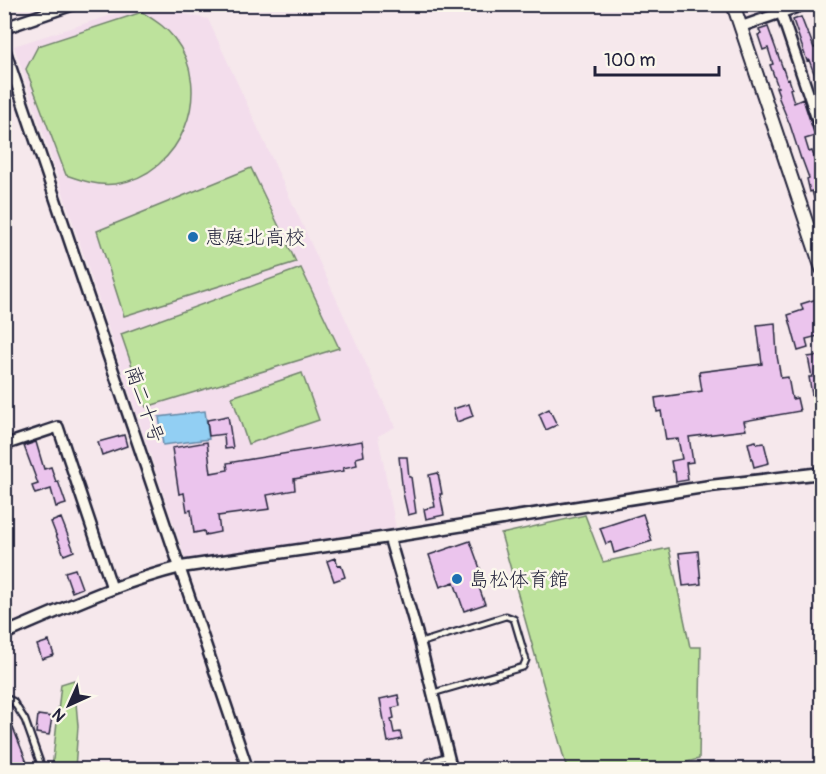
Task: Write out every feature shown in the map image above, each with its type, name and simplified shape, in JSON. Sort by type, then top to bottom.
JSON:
[{"type":"main road","points":[[733,4],[822,269]]},
{"type":"street","points":[[4,28],[74,4]]},
{"type":"street","points":[[741,27],[780,9],[806,4]]},
{"type":"street","points":[[780,9],[822,134]]},
{"type":"street","name":"南二十号","points":[[5,49],[248,770]]},
{"type":"street","points":[[4,445],[58,427],[112,588]]},
{"type":"street","points":[[4,634],[112,588],[181,567],[710,486],[822,473]]},
{"type":"street","points":[[388,537],[420,643],[452,770]]},
{"type":"lane","points":[[420,643],[506,616],[514,619],[526,660],[523,668],[433,693]]},
{"type":"lane","points":[[4,697],[13,701],[25,720],[41,765],[40,770]]},
{"type":"lane","points":[[430,770],[428,762],[448,756]]},
{"type":"shaded area","name":"恵庭北高校","points":[[143,5],[208,19],[395,427],[378,436],[396,528],[186,561],[14,46]]},
{"type":"green space","points":[[142,12],[171,34],[186,59],[192,81],[191,105],[185,127],[174,148],[158,165],[138,177],[115,184],[103,184],[66,175],[26,69],[38,46]]},
{"type":"green space","points":[[251,168],[296,262],[124,316],[97,231]]},
{"type":"green space","points":[[301,268],[339,348],[146,407],[121,334]]},
{"type":"green space","points":[[302,373],[319,420],[248,444],[232,397]]},
{"type":"green space","points":[[585,515],[603,562],[669,548],[690,647],[701,647],[699,759],[659,769],[567,769],[501,534]]},
{"type":"green space","points":[[74,680],[78,726],[75,769],[52,769],[61,684]]},
{"type":"water","points":[[205,411],[209,439],[163,445],[159,417]]},
{"type":"building","points":[[801,17],[814,48],[822,45],[822,55],[817,56],[822,68],[822,94],[809,60],[807,61],[793,20]]},
{"type":"building","points":[[768,27],[787,80],[789,79],[794,103],[803,99],[815,136],[805,139],[809,152],[812,151],[818,167],[822,166],[822,175],[817,176],[822,192],[822,218],[820,218],[812,191],[810,192],[807,179],[809,178],[778,96],[776,87],[778,87],[770,65],[773,64],[768,48],[763,50],[758,35],[761,34],[759,30]]},
{"type":"building","points":[[817,299],[822,313],[822,335],[806,339],[808,348],[798,351],[788,315],[803,310],[801,304]]},
{"type":"building","points":[[775,323],[781,378],[788,377],[792,399],[797,398],[800,411],[744,421],[746,430],[689,437],[693,462],[686,463],[688,480],[676,482],[671,461],[682,459],[678,439],[666,440],[661,411],[657,412],[655,398],[702,391],[699,372],[762,364],[757,325]]},
{"type":"building","points":[[822,355],[822,393],[812,395],[809,377],[812,377],[808,357]]},
{"type":"building","points":[[469,404],[473,416],[457,422],[453,409]]},
{"type":"building","points":[[549,409],[557,425],[546,430],[539,414]]},
{"type":"building","points":[[228,416],[233,448],[225,449],[224,434],[209,436],[207,420]]},
{"type":"building","points":[[124,435],[127,446],[102,455],[98,442]]},
{"type":"building","points":[[362,441],[364,456],[356,458],[357,465],[343,468],[344,471],[294,479],[295,490],[267,495],[270,509],[218,516],[220,532],[205,535],[204,531],[194,533],[191,510],[187,511],[184,493],[179,494],[172,448],[207,442],[211,473],[228,470],[227,463]]},
{"type":"building","points":[[756,441],[757,444],[764,443],[769,463],[754,467],[748,443]]},
{"type":"building","points":[[36,442],[44,469],[51,467],[66,504],[56,507],[51,489],[35,494],[32,486],[38,484],[24,446]]},
{"type":"building","points":[[399,457],[407,457],[409,477],[411,477],[416,513],[408,515],[403,493]]},
{"type":"building","points":[[438,473],[444,515],[426,519],[424,509],[435,507],[429,475]]},
{"type":"building","points":[[643,514],[652,541],[614,553],[611,542],[606,544],[600,528]]},
{"type":"building","points":[[61,518],[74,551],[64,555],[51,522]]},
{"type":"building","name":"島松体育館","points":[[470,541],[482,574],[475,576],[485,604],[464,611],[454,582],[440,587],[429,555]]},
{"type":"building","points":[[698,551],[701,584],[683,586],[679,553]]},
{"type":"building","points":[[335,558],[338,566],[341,565],[345,577],[334,581],[327,561]]},
{"type":"building","points":[[75,569],[82,588],[72,592],[65,572]]},
{"type":"building","points":[[49,641],[54,655],[42,659],[37,645]]},
{"type":"building","points":[[398,695],[400,706],[392,708],[394,718],[391,719],[394,733],[400,732],[402,739],[388,742],[380,699]]},
{"type":"building","points":[[5,708],[30,770],[4,770]]},
{"type":"building","points":[[38,715],[52,717],[49,735],[36,733]]},
{"type":"waterway","points":[[808,770],[822,768]]},
{"type":"place","name":"恵庭北高校","points":[[193,237]]},
{"type":"place","name":"島松体育館","points":[[457,579]]}]
